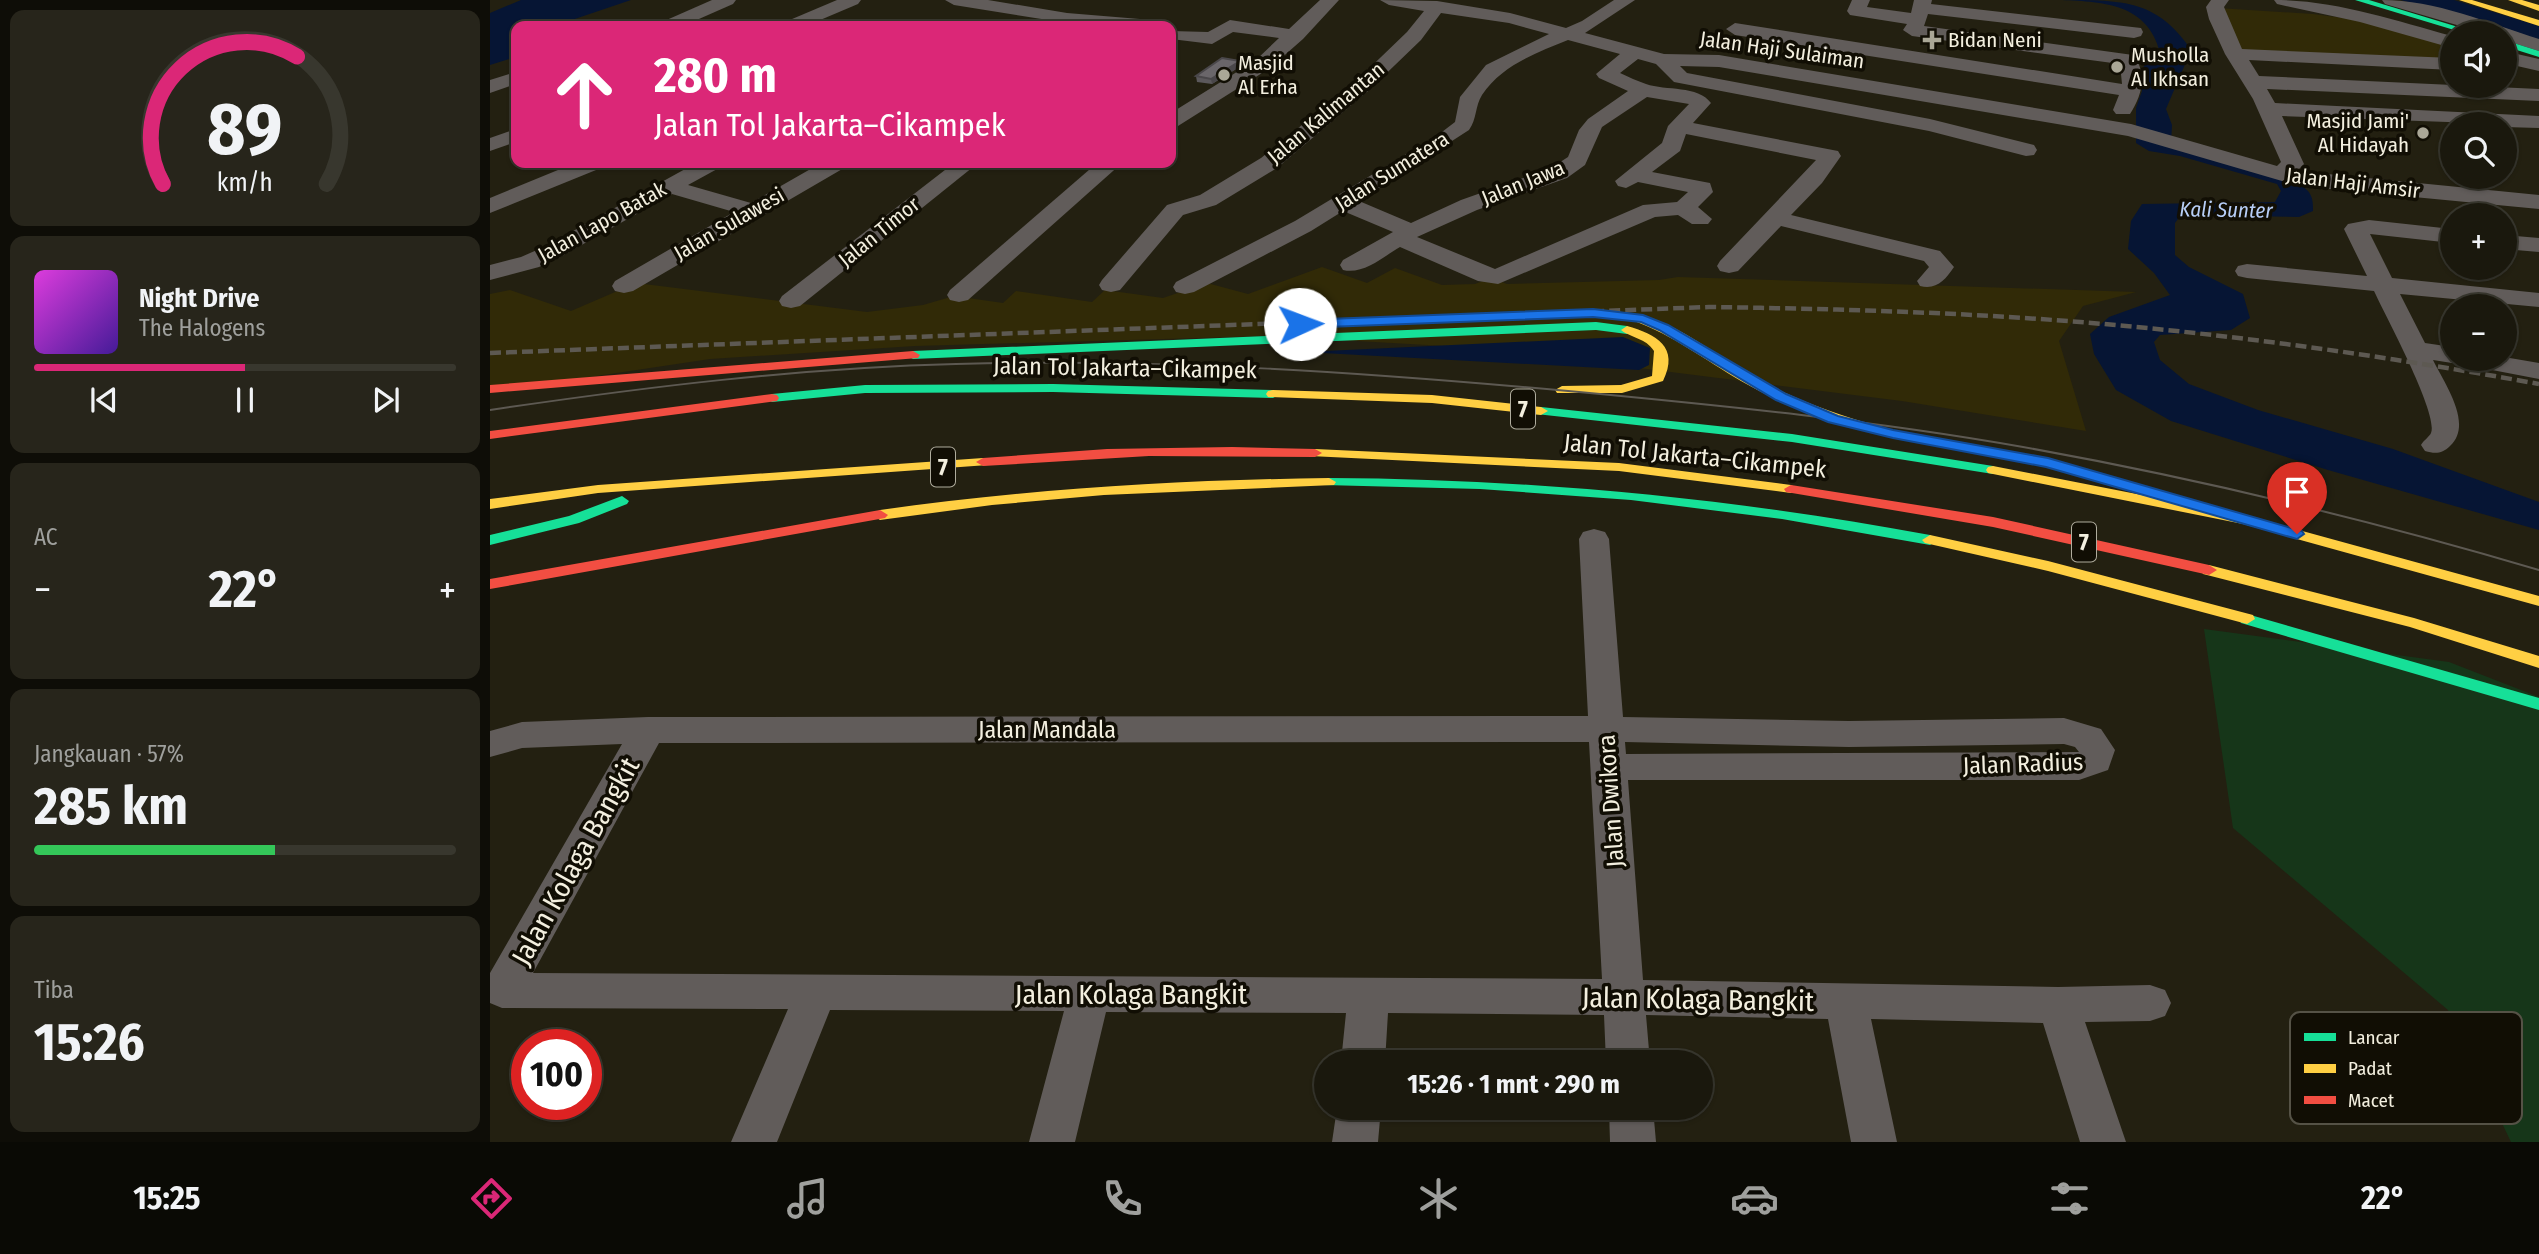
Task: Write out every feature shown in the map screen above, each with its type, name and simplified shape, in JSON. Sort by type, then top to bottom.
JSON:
[{"type":"main road","points":[[2463,0],[2539,23]]},
{"type":"main road","points":[[2512,0],[2539,8]]},
{"type":"main road","points":[[2361,8],[2440,26]]},
{"type":"main road","points":[[2517,51],[2538,63]]},
{"type":"main road","points":[[490,376],[883,342],[1593,313],[1643,319],[1664,327],[1748,379],[1798,406],[1833,419],[1893,434]]},
{"type":"main road","points":[[490,389],[878,356],[1596,326],[1621,328],[1643,335],[1659,346],[1664,361],[1658,378],[1636,388],[1606,392],[1545,389]]},
{"type":"main road","points":[[882,389],[1107,373]]},
{"type":"main road","name":"Jalan Tol Jakarta–Cikampek","points":[[490,435],[737,401],[882,389],[1053,388],[1432,399],[1792,438],[2022,474],[2244,520],[2539,601]]},
{"type":"main road","name":"Jalan Tol Jakarta–Cikampek","points":[[490,504],[598,489],[660,487],[1035,457],[1226,450],[1425,456],[1619,467],[1802,490],[2006,525],[2192,566],[2388,616],[2539,662]]},
{"type":"main road","points":[[2060,466],[2244,520]]},
{"type":"main road","points":[[490,584],[853,518],[1108,488],[1325,481],[1577,492],[1762,513],[2015,558],[2306,634],[2539,704]]},
{"type":"main road","name":"Jalan Tol Jakarta–Cikampek","points":[[490,540],[574,520],[660,487]]},
{"type":"street","points":[[679,21],[727,0]]},
{"type":"street","points":[[803,21],[852,0]]},
{"type":"street","points":[[954,0],[1056,21]]},
{"type":"street","points":[[1176,119],[1263,64],[1330,0]]},
{"type":"street","name":"Jalan Haji Sulaiman","points":[[1389,0],[1489,14],[1572,33],[1633,54],[1663,61],[1719,61],[2122,129]]},
{"type":"street","points":[[1489,14],[1509,0]]},
{"type":"street","name":"Jalan Sumatera","points":[[1185,286],[1265,247],[1343,203],[1462,126],[1471,97],[1493,69],[1531,48],[1572,33],[1626,0]]},
{"type":"street","points":[[1861,0],[1856,11],[2134,32]]},
{"type":"street","points":[[1966,0],[2023,5]]},
{"type":"street","points":[[2220,0],[2215,7],[2216,12],[2235,54],[2268,109],[2293,164],[2280,174]]},
{"type":"street","points":[[2283,0],[2361,8],[2440,38]]},
{"type":"street","points":[[2391,0],[2463,21]]},
{"type":"street","name":"Jalan Kalimantan","points":[[1111,285],[1175,211],[1208,200],[1269,163],[1361,88],[1414,36],[1437,6]]},
{"type":"street","points":[[978,20],[998,8]]},
{"type":"street","points":[[1910,57],[1916,47],[1906,42],[1918,15]]},
{"type":"street","points":[[1918,15],[2121,58],[2132,65],[2131,91],[2122,129]]},
{"type":"street","points":[[1176,34],[1212,38],[1230,26],[1296,35]]},
{"type":"street","points":[[1735,29],[2131,91]]},
{"type":"street","points":[[2517,37],[2539,44]]},
{"type":"street","points":[[1343,203],[1488,276],[1498,277],[1651,210],[1691,214],[1702,188],[1631,178],[1672,146],[1678,127],[1701,101],[1643,90],[1606,74],[1633,54]]},
{"type":"street","points":[[2235,54],[2440,63]]},
{"type":"street","points":[[2517,59],[2538,63]]},
{"type":"street","points":[[1663,61],[1681,78],[1930,125],[2026,150]]},
{"type":"street","points":[[2411,62],[2433,91]]},
{"type":"street","points":[[2517,64],[2538,63]]},
{"type":"street","points":[[490,87],[511,80]]},
{"type":"street","points":[[2253,82],[2440,91]]},
{"type":"street","name":"Jalan Jawa","points":[[1352,265],[1405,235],[1469,205],[1559,173],[1577,160],[1595,122],[1643,90]]},
{"type":"street","points":[[2517,94],[2539,95]]},
{"type":"street","points":[[2504,98],[2535,127]]},
{"type":"street","points":[[2268,109],[2535,127]]},
{"type":"street","points":[[1678,127],[1829,155],[1814,178],[1729,266]]},
{"type":"street","name":"Jalan Haji Amsir","points":[[2122,129],[2299,179],[2539,202]]},
{"type":"street","points":[[490,145],[511,137]]},
{"type":"street","points":[[490,206],[581,168]]},
{"type":"street","name":"Jalan Lapo Batak","points":[[490,273],[530,262],[554,251],[702,168]]},
{"type":"street","name":"Jalan Sulawesi","points":[[624,286],[827,168]]},
{"type":"street","name":"Jalan Timor","points":[[791,301],[961,168]]},
{"type":"street","points":[[959,295],[1104,168]]},
{"type":"street","points":[[668,186],[751,210]]},
{"type":"street","points":[[1777,218],[1932,256],[1942,267],[1929,281]]},
{"type":"street","points":[[2435,445],[2445,436],[2446,421],[2385,285],[2356,229],[2369,227],[2440,235]]},
{"type":"street","points":[[2517,243],[2539,245]]},
{"type":"street","points":[[2247,271],[2539,300]]},
{"type":"street","points":[[2414,349],[2440,353]]},
{"type":"street","points":[[2517,368],[2539,372]]},
{"type":"street","name":"Jalan Dwikora","points":[[1594,539],[1627,1050]]},
{"type":"street","name":"Jalan Mandala","points":[[490,744],[522,735],[648,730],[1606,729]]},
{"type":"street","name":"Jalan Radius","points":[[1606,729],[1852,750],[2079,767],[2095,761],[2097,750],[2088,738],[2072,731],[1852,750],[1609,766]]},
{"type":"street","name":"Jalan Kolaga Bangkit","points":[[648,730],[502,990],[1624,997],[2058,1005],[2150,1003]]},
{"type":"street","points":[[754,1142],[816,992]]},
{"type":"street","points":[[1052,1142],[1089,994]]},
{"type":"street","points":[[1364,1050],[1369,995]]},
{"type":"street","points":[[1846,1002],[1874,1142]]},
{"type":"street","points":[[2058,1005],[2103,1142]]},
{"type":"street","points":[[1355,1142],[1358,1120]]},
{"type":"street","points":[[1632,1120],[1633,1142]]},
{"type":"shaded area","points":[[2217,8],[2313,14],[2365,21],[2440,43],[2440,62],[2236,54]]},
{"type":"shaded area","points":[[1322,267],[1367,283],[1395,268],[1442,285],[1475,284],[1491,278],[1507,284],[1659,280],[1678,277],[2136,292],[2083,306],[2059,341],[2086,431],[1902,401],[1480,348],[1268,336],[915,346],[710,359],[490,392],[490,294],[510,290],[571,311],[636,283],[867,312],[923,305],[954,296],[1003,303],[1016,291],[1092,302],[1105,290],[1163,298],[1207,283],[1248,294]]},
{"type":"green space","points":[[2204,629],[2449,662],[2539,697],[2539,1142],[2511,1142],[2502,1124],[2522,1124],[2522,1012],[2449,1012],[2233,828]]},
{"type":"water","points":[[521,0],[631,0],[569,21],[511,21],[511,59],[490,65],[490,13]]},
{"type":"water","name":"Kali Sunter","points":[[2062,0],[2122,3],[2153,13],[2167,23],[2194,54],[2186,62],[2166,109],[2172,125],[2171,143],[2283,177],[2307,190],[2312,200],[2313,211],[2299,217],[2181,215],[2175,223],[2175,255],[2189,267],[2243,294],[2250,318],[2231,330],[2160,335],[2154,342],[2160,360],[2189,384],[2258,410],[2393,449],[2539,502],[2539,530],[2328,470],[2171,421],[2116,390],[2094,354],[2090,334],[2109,317],[2170,295],[2154,273],[2128,249],[2131,221],[2142,204],[2275,202],[2281,191],[2277,184],[2180,156],[2149,151],[2136,143],[2136,108],[2142,91],[2140,75],[2147,60],[2160,52],[2154,36],[2135,15],[2122,9],[2094,2]]},
{"type":"water","points":[[2401,0],[2454,0],[2539,26],[2539,41],[2517,34],[2517,21],[2472,21]]},
{"type":"water","points":[[1623,337],[1650,348],[1649,365],[1639,370],[1304,352]]},
{"type":"building","points":[[1222,58],[1240,61],[1211,79],[1196,76]]},
{"type":"tram line","points":[[490,410],[722,380],[956,364],[1190,365],[1424,379],[1635,397],[1801,415],[2023,447],[2282,501],[2539,570]]},
{"type":"railway","points":[[490,353],[1709,307],[1918,312],[2126,326],[2333,350],[2539,384]]},
{"type":"traffic: fast","points":[[2359,0],[2440,23]]},
{"type":"traffic: fast","points":[[2517,47],[2539,54]]},
{"type":"traffic: fast","points":[[913,355],[1596,326],[1627,330]]},
{"type":"traffic: fast","points":[[772,398],[865,389],[1053,388],[1273,394]]},
{"type":"traffic: fast","points":[[1541,411],[1792,438],[1993,470]]},
{"type":"traffic: fast","points":[[1329,482],[1480,485],[1631,496],[1782,514],[1930,540]]},
{"type":"traffic: fast","points":[[490,540],[574,520],[622,501]]},
{"type":"traffic: fast","points":[[2247,619],[2539,704]]},
{"type":"traffic: slow","points":[[2463,0],[2539,23]]},
{"type":"traffic: slow","points":[[2512,0],[2539,8]]},
{"type":"traffic: slow","points":[[1638,318],[1667,329],[1777,395],[1826,415],[1876,430]]},
{"type":"traffic: slow","points":[[1562,390],[1622,389],[1658,378],[1662,358],[1658,345],[1645,336],[1627,330]]},
{"type":"traffic: slow","points":[[1273,394],[1432,399],[1541,411]]},
{"type":"traffic: slow","points":[[1315,453],[1619,467],[1791,489]]},
{"type":"traffic: slow","points":[[490,504],[598,489],[983,462]]},
{"type":"traffic: slow","points":[[1993,470],[2244,520],[2539,601]]},
{"type":"traffic: slow","points":[[880,515],[992,500],[1104,490],[1329,482]]},
{"type":"traffic: slow","points":[[1930,540],[2048,566],[2247,619]]},
{"type":"traffic: slow","points":[[2209,570],[2414,623],[2539,662]]},
{"type":"traffic: jam","points":[[490,389],[913,355]]},
{"type":"traffic: jam","points":[[490,435],[772,398]]},
{"type":"traffic: jam","points":[[983,462],[1149,452],[1315,453]]},
{"type":"traffic: jam","points":[[1791,489],[1993,522],[2209,570]]},
{"type":"traffic: jam","points":[[490,584],[880,515]]},
{"type":"place","name":"Bidan Neni","points":[[1932,40]]},
{"type":"place","name":"Musholla Al Ikhsan","points":[[2117,67]]},
{"type":"place","name":"Masjid Al Erha","points":[[1224,75]]},
{"type":"place","name":"Masjid Jami' Al Hidayah","points":[[2423,133]]},
{"type":"route","points":[[1300,324],[1622,314],[1664,327],[1781,397],[1833,419],[1893,434],[2048,463],[2297,534]]}]
